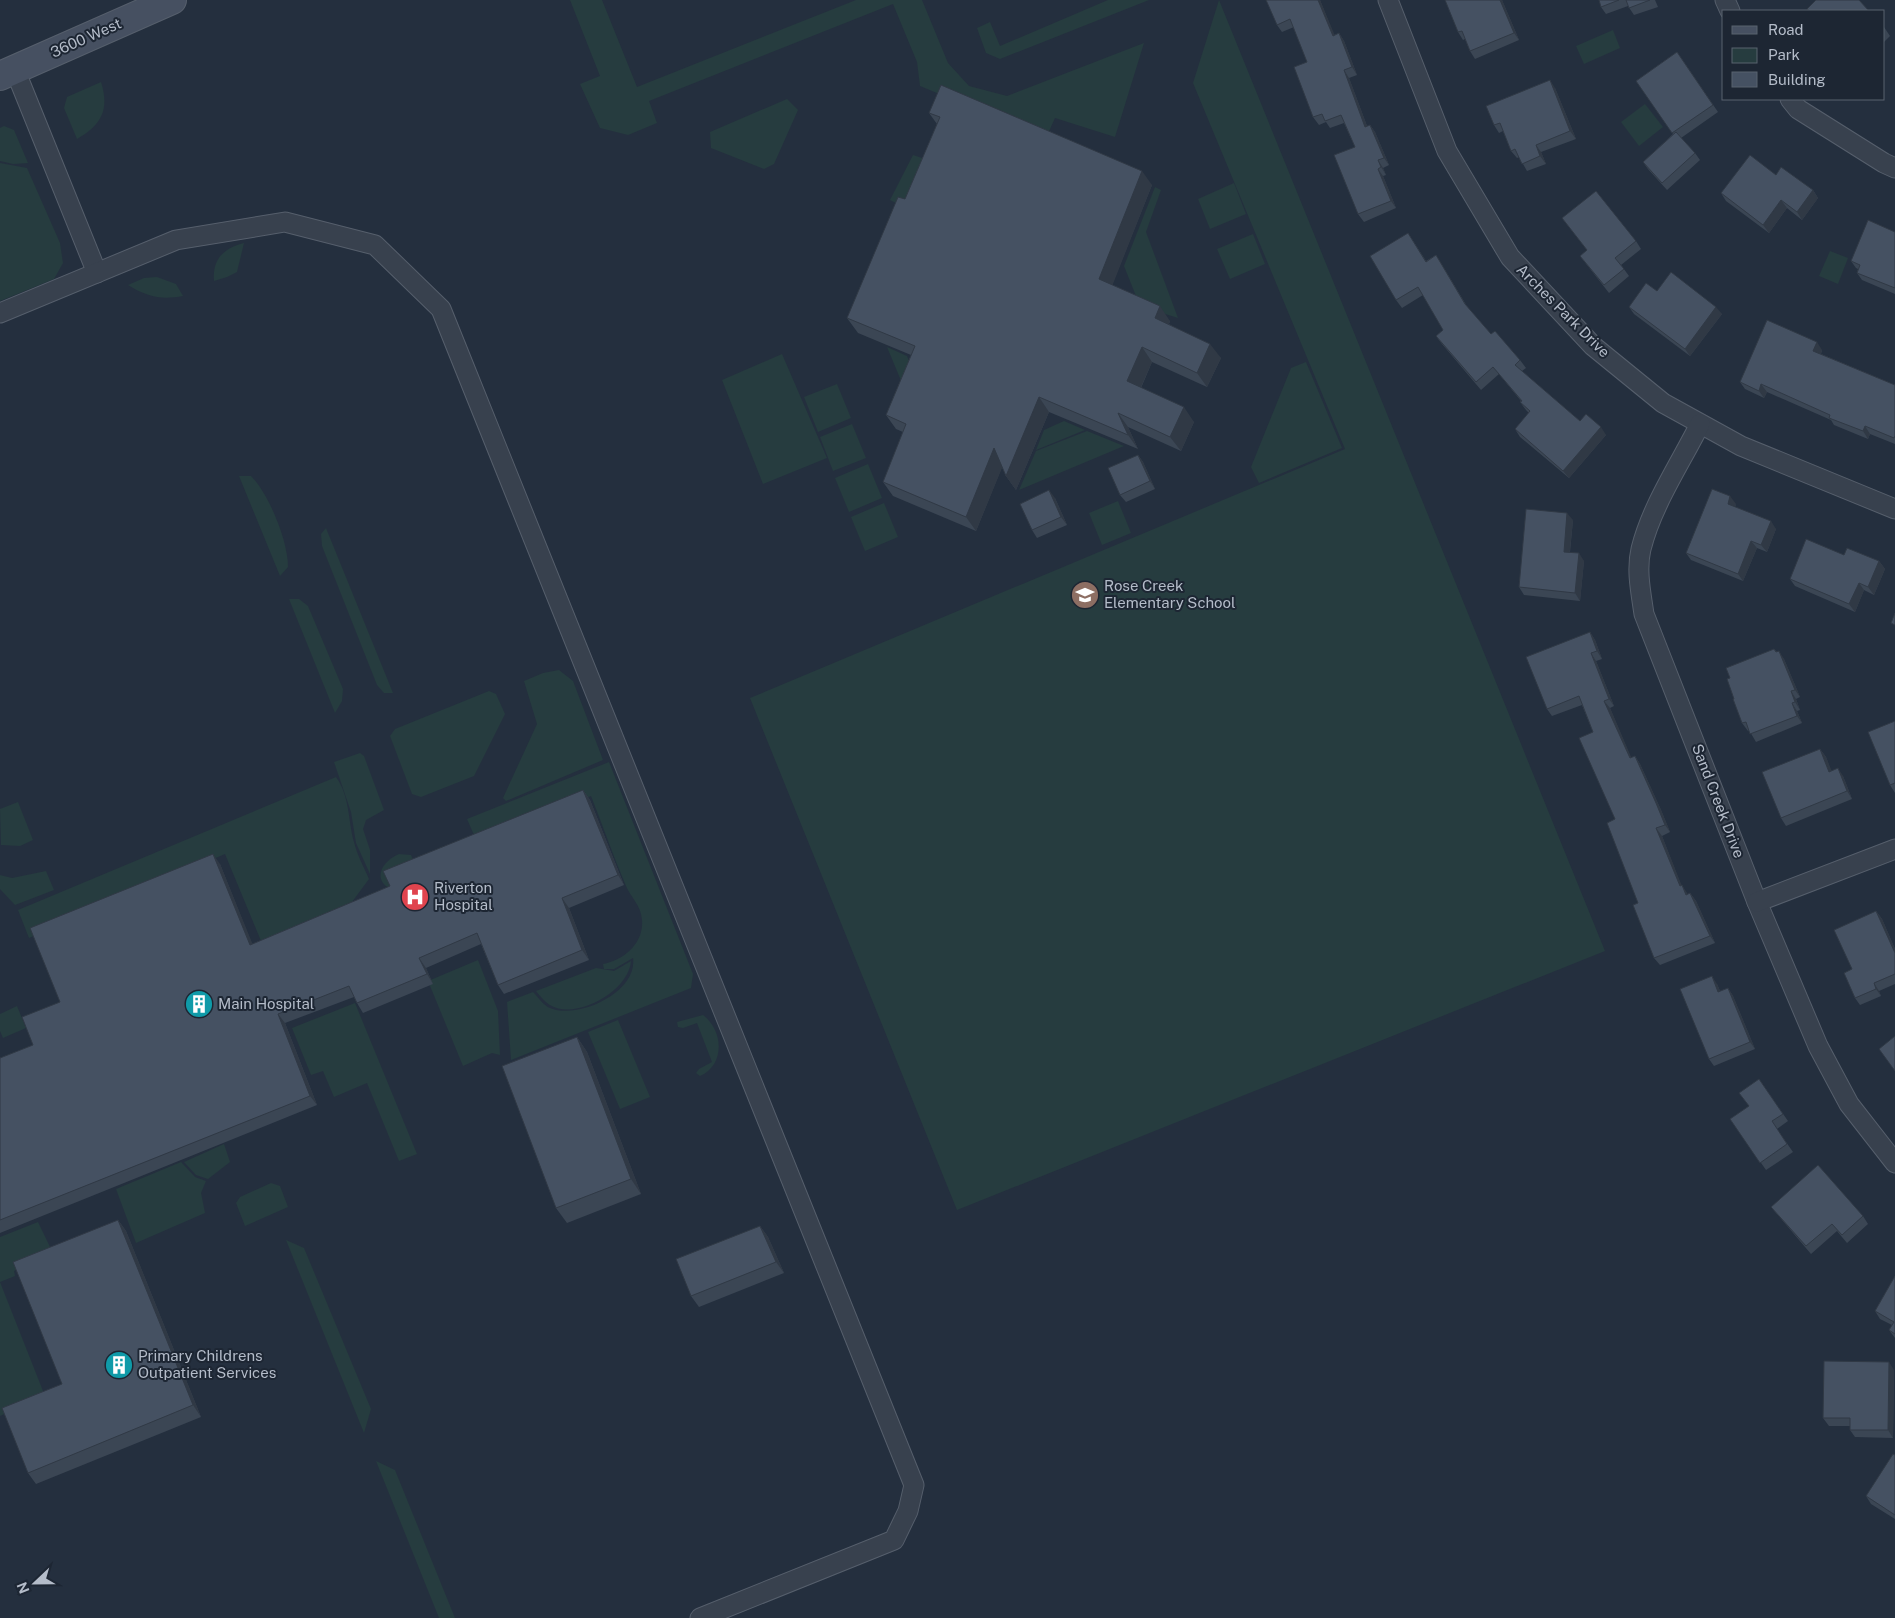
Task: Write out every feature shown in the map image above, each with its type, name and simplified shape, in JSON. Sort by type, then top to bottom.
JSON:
[{"type":"main road","name":"3600 West","points":[[8,73],[172,0]]},
{"type":"street","name":"Arches Park Drive","points":[[1388,0],[1447,151],[1510,257],[1593,346],[1663,404],[1700,424],[1741,446],[1895,509]]},
{"type":"street","points":[[8,73],[97,272]]},
{"type":"street","points":[[1791,100],[1798,110],[1895,168]]},
{"type":"street","points":[[0,313],[176,240],[285,222],[375,245],[440,309],[914,1485],[908,1511],[894,1540],[700,1618]]},
{"type":"street","name":"Sand Creek Drive","points":[[1700,424],[1653,516],[1641,550],[1639,584],[1644,614],[1757,902],[1818,1046],[1849,1104],[1895,1163]]},
{"type":"street","points":[[1757,902],[1895,849]]},
{"type":"green space","points":[[570,0],[602,0],[637,87],[856,0],[922,0],[948,63],[969,86],[1007,96],[1144,43],[1115,137],[1055,118],[1046,138],[920,86],[917,62],[893,4],[649,101],[657,123],[628,135],[600,128],[580,84],[600,76]]},
{"type":"green space","points":[[1108,0],[1149,0],[1000,59],[986,53],[977,28],[990,22],[1000,46]]},
{"type":"green space","points":[[1219,0],[1605,951],[957,1210],[750,698],[1345,449],[1193,83]]},
{"type":"green space","points":[[1613,30],[1620,48],[1584,64],[1576,46]]},
{"type":"green space","points":[[101,82],[104,92],[104,109],[98,122],[77,139],[64,108],[67,97]]},
{"type":"green space","points":[[787,99],[798,110],[774,164],[764,169],[711,148],[710,132]]},
{"type":"green space","points":[[1645,104],[1663,127],[1639,146],[1621,122]]},
{"type":"green space","points":[[4,126],[14,130],[28,163],[13,164],[0,161],[0,128]]},
{"type":"green space","points":[[913,155],[934,162],[914,212],[890,200]]},
{"type":"green space","points":[[0,163],[27,168],[60,243],[63,263],[54,279],[0,301]]},
{"type":"green space","points":[[1234,183],[1246,214],[1210,229],[1198,199]]},
{"type":"green space","points":[[1155,187],[1161,190],[1146,232],[1178,318],[1140,306],[1124,266]]},
{"type":"green space","points":[[1253,234],[1265,264],[1230,279],[1217,249]]},
{"type":"green space","points":[[244,243],[237,272],[214,281],[217,261],[225,251]]},
{"type":"green space","points":[[1830,251],[1848,258],[1838,284],[1819,276]]},
{"type":"green space","points":[[157,277],[176,284],[183,296],[168,298],[155,296],[128,285],[144,278]]},
{"type":"green space","points":[[887,347],[907,356],[916,378],[907,395]]},
{"type":"green space","points":[[782,354],[827,458],[763,484],[722,380]]},
{"type":"green space","points":[[1306,362],[1342,448],[1259,483],[1251,467],[1291,368]]},
{"type":"green space","points":[[837,384],[851,418],[818,432],[804,397]]},
{"type":"green space","points":[[1064,421],[1085,430],[1036,450],[1044,430]]},
{"type":"green space","points":[[852,424],[866,458],[833,471],[820,437]]},
{"type":"green space","points":[[1087,431],[1124,446],[1019,490],[1036,451]]},
{"type":"green space","points":[[868,464],[882,498],[849,512],[835,478]]},
{"type":"green space","points":[[239,476],[251,476],[264,494],[276,518],[285,544],[288,567],[280,576]]},
{"type":"green space","points":[[1118,501],[1131,533],[1102,545],[1089,513]]},
{"type":"green space","points":[[884,503],[898,537],[865,551],[851,517]]},
{"type":"green space","points":[[326,528],[393,693],[384,693],[377,685],[322,546],[321,534]]},
{"type":"green space","points":[[289,599],[299,599],[308,606],[343,689],[342,701],[335,713]]},
{"type":"green space","points":[[559,670],[573,681],[603,760],[506,801],[503,798],[537,724],[524,681],[543,673]]},
{"type":"green space","points":[[489,691],[496,694],[505,714],[474,776],[421,797],[412,794],[390,736],[395,729]]},
{"type":"green space","points":[[360,753],[364,756],[384,810],[366,820],[363,829],[370,850],[370,874],[356,843],[351,812],[334,762]]},
{"type":"green space","points":[[609,762],[693,974],[691,988],[511,1060],[507,1002],[533,992],[548,1007],[562,1011],[575,1010],[604,1000],[626,982],[632,970],[633,958],[614,969],[604,969],[603,964],[618,959],[631,949],[640,936],[642,920],[638,906],[626,886],[591,796],[477,842],[467,819]]},
{"type":"green space","points":[[336,777],[344,792],[355,847],[369,879],[352,902],[261,941],[225,854],[29,938],[18,910]]},
{"type":"green space","points":[[18,802],[33,840],[20,846],[1,845],[0,809]]},
{"type":"green space","points":[[399,854],[411,855],[417,868],[392,890],[382,881],[381,871],[388,861]]},
{"type":"green space","points":[[46,871],[54,890],[15,905],[0,889],[0,875],[12,878]]},
{"type":"green space","points":[[478,960],[498,1011],[500,1055],[492,1053],[463,1066],[428,981]]},
{"type":"green space","points":[[631,961],[628,972],[621,983],[600,1000],[587,1006],[561,1009],[548,1004],[536,991],[596,968],[614,971]]},
{"type":"green space","points":[[355,1003],[417,1154],[399,1161],[367,1083],[334,1097],[323,1071],[311,1075],[292,1028]]},
{"type":"green space","points":[[17,1006],[26,1028],[3,1038],[0,1031],[0,1014]]},
{"type":"green space","points":[[703,1015],[715,1029],[719,1047],[714,1064],[700,1076],[696,1073],[699,1069],[712,1062],[697,1023],[683,1028],[678,1027],[677,1022]]},
{"type":"green space","points":[[618,1020],[650,1097],[620,1109],[588,1032]]},
{"type":"green space","points":[[224,1144],[230,1162],[208,1179],[196,1175],[184,1162]]},
{"type":"green space","points":[[181,1162],[195,1177],[206,1181],[201,1193],[205,1213],[136,1243],[116,1189]]},
{"type":"green space","points":[[271,1183],[280,1186],[288,1207],[245,1226],[236,1203],[240,1197]]},
{"type":"green space","points":[[38,1222],[52,1251],[14,1271],[15,1276],[0,1282],[0,1237]]},
{"type":"green space","points":[[286,1240],[304,1248],[371,1409],[364,1433]]},
{"type":"green space","points":[[0,1282],[45,1396],[0,1416]]},
{"type":"green space","points":[[376,1461],[395,1470],[455,1618],[439,1618]]},
{"type":"building","points":[[1266,0],[1318,0],[1333,36],[1339,33],[1352,67],[1344,70],[1365,127],[1370,125],[1384,158],[1378,160],[1381,167],[1378,169],[1391,201],[1358,214],[1334,155],[1355,147],[1341,115],[1325,121],[1322,114],[1313,117],[1294,67],[1307,62],[1290,19],[1277,25]]},
{"type":"building","points":[[1445,0],[1500,0],[1514,33],[1470,51],[1462,31],[1458,32]]},
{"type":"building","points":[[1599,0],[1619,0],[1601,7]]},
{"type":"building","points":[[1626,0],[1650,0],[1629,8]]},
{"type":"building","points":[[1816,0],[1859,0],[1868,10],[1808,10],[1807,9]]},
{"type":"building","points":[[1677,52],[1713,105],[1672,133],[1636,81]]},
{"type":"building","points":[[1550,80],[1570,131],[1536,145],[1540,156],[1522,164],[1515,149],[1511,151],[1500,123],[1494,125],[1486,106]]},
{"type":"building","points":[[941,85],[1142,171],[1099,279],[1160,306],[1155,318],[1210,344],[1197,373],[1142,347],[1127,381],[1184,407],[1170,437],[1118,413],[1128,435],[1039,397],[1006,476],[994,448],[966,517],[883,482],[906,424],[886,415],[915,346],[847,318],[898,197],[905,199],[940,117],[929,113]]},
{"type":"building","points":[[1676,132],[1695,153],[1662,183],[1643,162]]},
{"type":"building","points":[[1750,155],[1776,175],[1781,167],[1813,190],[1797,212],[1781,200],[1763,225],[1721,193]]},
{"type":"building","points":[[1596,191],[1636,241],[1615,258],[1624,269],[1604,285],[1580,256],[1587,250],[1562,218]]},
{"type":"building","points":[[1868,220],[1895,232],[1895,288],[1857,273],[1860,265],[1851,261]]},
{"type":"building","points":[[1408,233],[1426,262],[1436,255],[1465,304],[1491,334],[1495,331],[1520,360],[1515,365],[1580,421],[1586,414],[1601,427],[1563,471],[1515,429],[1530,411],[1520,402],[1522,401],[1493,367],[1476,382],[1436,336],[1443,330],[1418,287],[1396,300],[1370,256]]},
{"type":"building","points":[[1671,272],[1716,307],[1685,349],[1629,307],[1646,283],[1657,291]]},
{"type":"building","points":[[1767,320],[1817,342],[1813,351],[1895,385],[1894,438],[1865,426],[1863,431],[1829,418],[1830,415],[1761,384],[1759,391],[1740,382]]},
{"type":"building","points":[[1138,455],[1150,481],[1120,495],[1108,468]]},
{"type":"building","points":[[1712,489],[1730,496],[1728,504],[1771,521],[1761,545],[1751,541],[1738,574],[1686,553]]},
{"type":"building","points":[[1049,490],[1061,517],[1032,530],[1020,504]]},
{"type":"building","points":[[1526,509],[1567,513],[1564,552],[1579,553],[1575,593],[1519,587]]},
{"type":"building","points":[[1806,539],[1844,555],[1847,548],[1879,561],[1868,587],[1859,583],[1849,604],[1790,579]]},
{"type":"building","points":[[1895,613],[1895,625],[1891,623]]},
{"type":"building","points":[[1590,632],[1597,651],[1591,653],[1609,699],[1604,701],[1630,758],[1635,756],[1656,803],[1665,825],[1656,828],[1680,886],[1682,885],[1686,895],[1690,893],[1710,936],[1654,958],[1633,905],[1638,903],[1607,823],[1615,819],[1579,738],[1593,732],[1579,696],[1547,709],[1526,657]]},
{"type":"building","points":[[1774,649],[1776,652],[1779,651],[1795,690],[1791,691],[1795,702],[1792,703],[1797,716],[1750,734],[1746,722],[1742,723],[1733,699],[1727,679],[1730,678],[1726,668]]},
{"type":"building","points":[[1895,721],[1895,783],[1890,785],[1868,732]]},
{"type":"building","points":[[1820,749],[1829,772],[1838,768],[1847,791],[1781,818],[1762,772]]},
{"type":"building","name":"Main Hospital","points":[[583,790],[618,875],[562,898],[582,950],[498,985],[477,933],[419,958],[427,974],[357,1003],[349,986],[278,1014],[310,1096],[0,1220],[0,1058],[33,1045],[22,1017],[60,1002],[30,928],[213,854],[250,945],[390,886],[383,871]]},
{"type":"building","points":[[1876,911],[1895,953],[1895,974],[1874,983],[1876,989],[1855,998],[1844,973],[1852,969],[1834,930]]},
{"type":"building","points":[[1712,976],[1718,992],[1728,988],[1750,1042],[1709,1059],[1680,989]]},
{"type":"building","points":[[1895,1036],[1895,1071],[1879,1049]]},
{"type":"building","points":[[577,1037],[631,1179],[556,1208],[502,1066]]},
{"type":"building","points":[[1759,1079],[1783,1114],[1772,1121],[1787,1144],[1760,1163],[1730,1119],[1749,1106],[1739,1093]]},
{"type":"building","points":[[1818,1165],[1863,1216],[1842,1235],[1832,1224],[1806,1246],[1771,1207]]},
{"type":"building","name":"Primary Childrens Outpatient Services","points":[[118,1220],[193,1405],[28,1473],[2,1408],[62,1384],[13,1262]]},
{"type":"building","points":[[760,1226],[776,1262],[691,1296],[676,1259]]},
{"type":"building","points":[[1895,1276],[1895,1334],[1889,1330],[1894,1322],[1875,1311]]},
{"type":"building","points":[[1824,1361],[1889,1362],[1888,1430],[1850,1430],[1850,1418],[1823,1418]]},
{"type":"building","points":[[1893,1454],[1895,1455],[1895,1515],[1866,1496]]},
{"type":"place","name":"Rose Creek Elementary School","points":[[1085,595]]},
{"type":"place","name":"Riverton Hospital","points":[[415,897]]},
{"type":"place","name":"Main Hospital","points":[[199,1004]]},
{"type":"place","name":"Primary Childrens Outpatient Services","points":[[119,1365]]}]
